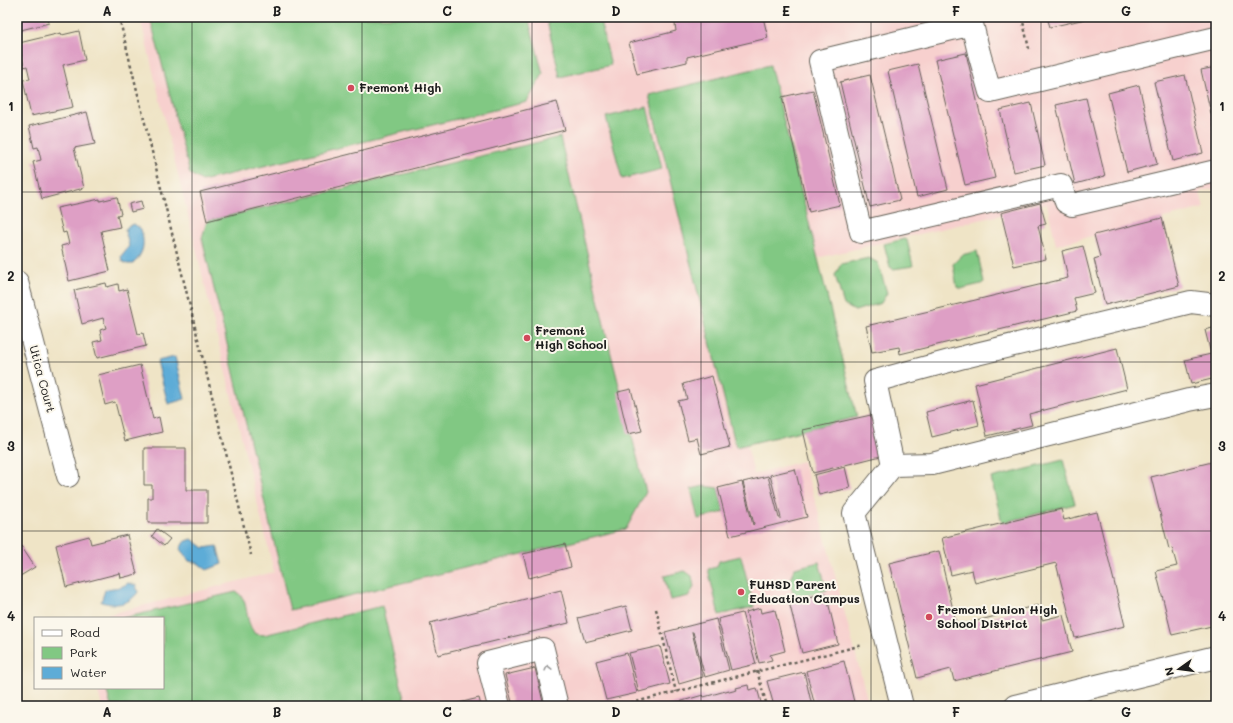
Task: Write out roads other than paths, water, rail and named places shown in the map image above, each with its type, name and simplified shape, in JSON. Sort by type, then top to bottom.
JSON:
[{"type":"street","points":[[1216,38],[990,92],[972,24],[820,61],[861,232],[1061,185],[1066,202],[1072,205],[1216,171]]},
{"type":"street","name":"Utica Court","points":[[17,282],[68,476]]},
{"type":"street","points":[[893,465],[875,380],[1191,302],[1216,305]]},
{"type":"street","points":[[902,706],[854,513],[893,465],[932,464],[1189,400],[1216,395]]},
{"type":"street","points":[[499,706],[488,663],[543,650],[557,706]]},
{"type":"street","points":[[1015,706],[1216,657]]},
{"type":"water","points":[[134,224],[141,229],[143,248],[137,260],[133,264],[127,264],[122,261],[121,256],[129,246],[125,230],[128,226]]},
{"type":"water","points":[[175,357],[185,399],[168,404],[157,361]]},
{"type":"water","points":[[192,539],[204,548],[217,546],[222,564],[207,570],[198,563],[189,561],[180,549],[184,542]]},
{"type":"water","points":[[128,583],[136,585],[138,592],[131,600],[117,604],[101,602],[105,590],[119,587]]},
{"type":"place","name":"Fremont High","points":[[351,88]]},
{"type":"place","name":"Fremont High School","points":[[527,338]]},
{"type":"place","name":"FUHSD Parent Education Campus","points":[[741,592]]},
{"type":"place","name":"Fremont Union High School District","points":[[929,617]]}]
